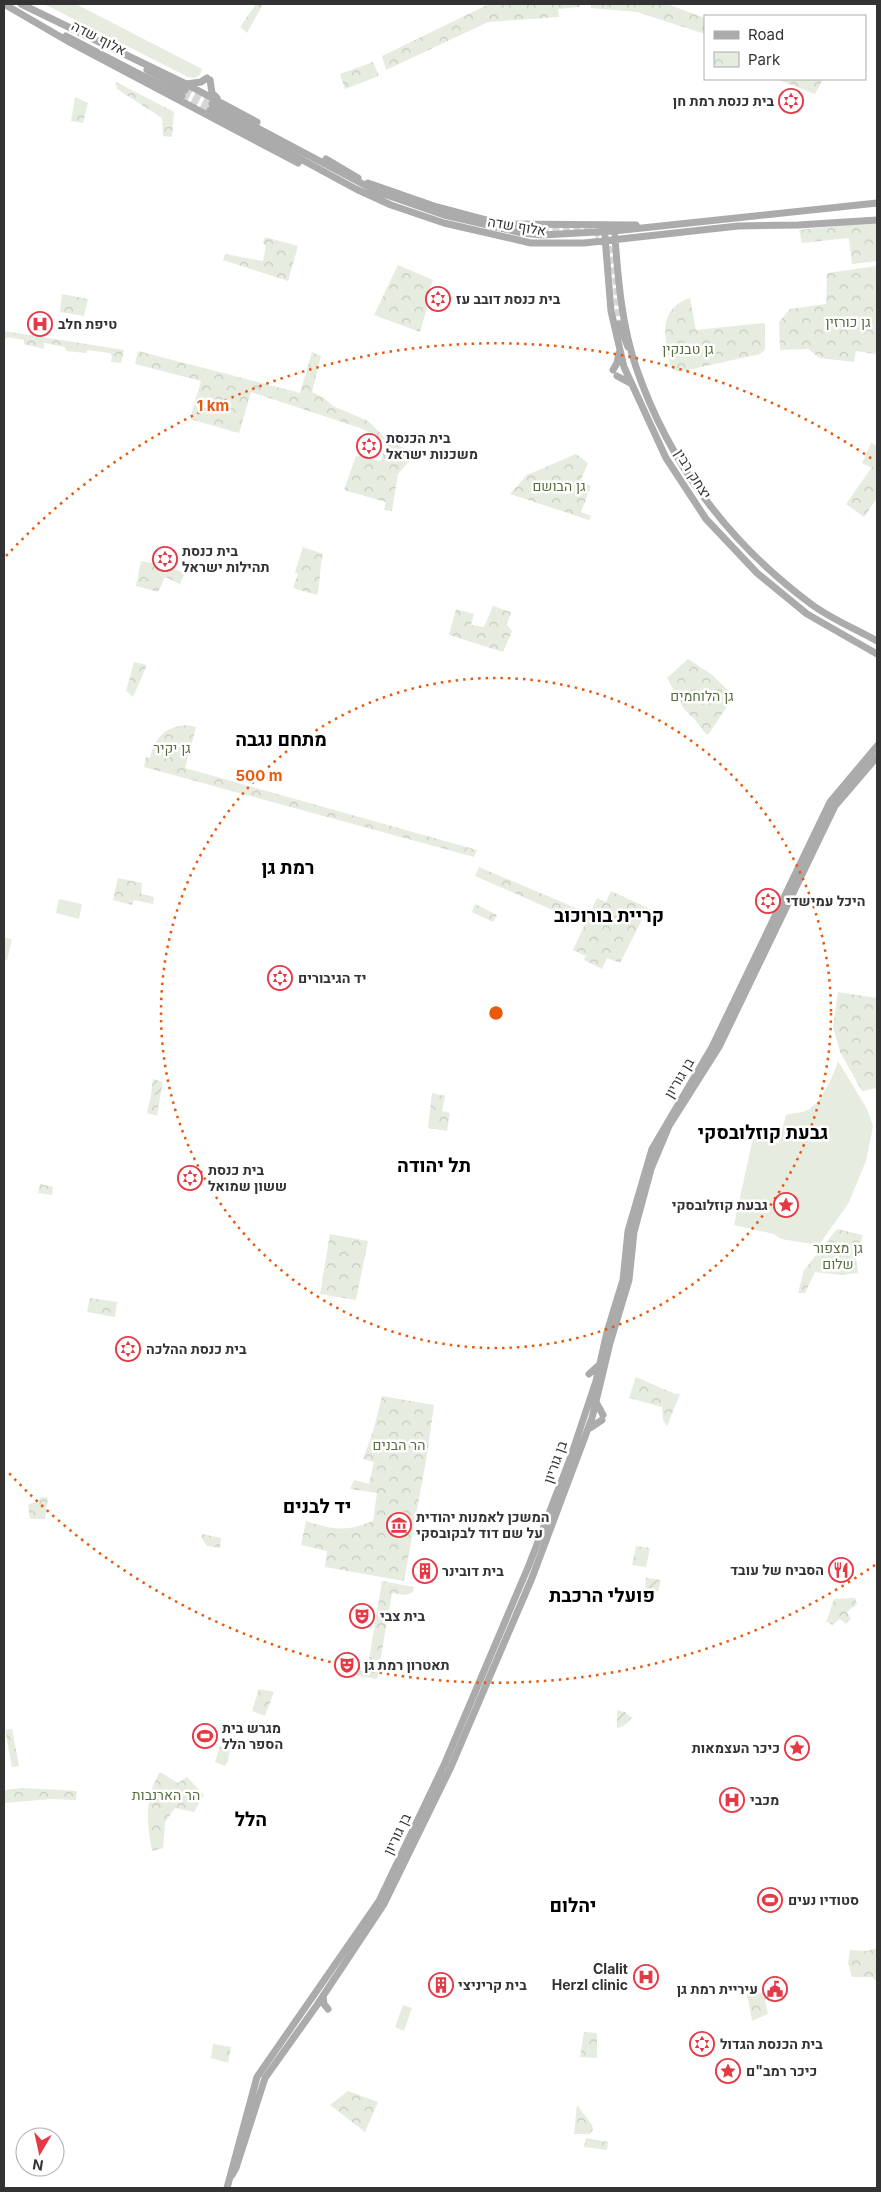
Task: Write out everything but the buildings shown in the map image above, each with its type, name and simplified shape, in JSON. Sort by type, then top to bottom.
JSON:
[{"type":"main road","points":[[4,4],[79,48],[317,173],[364,196],[392,201]]},
{"type":"main road","name":"אלוף שדה","points":[[4,4],[184,90]]},
{"type":"main road","points":[[21,4],[184,90],[223,104],[365,182],[392,201]]},
{"type":"main road","points":[[184,90],[208,79],[212,93],[223,104]]},
{"type":"main road","name":"אלוף שדה","points":[[211,107],[349,186],[451,225],[531,243],[560,244],[615,240],[738,226],[798,225],[877,220]]},
{"type":"main road","points":[[365,182],[437,207],[501,224],[657,226]]},
{"type":"main road","name":"אלוף שדה","points":[[392,201],[511,231],[543,235],[605,232],[877,203]]},
{"type":"main road","points":[[511,231],[542,230]]},
{"type":"main road","name":"יצחק רבין","points":[[614,231],[623,311],[631,351],[650,401],[673,452],[694,485],[724,525],[762,564],[812,605],[877,641]]},
{"type":"main road","name":"יצחק רבין","points":[[605,232],[611,310],[618,347],[633,386],[666,458],[714,529],[757,573],[807,614],[877,654]]},
{"type":"main road","points":[[619,324],[625,342],[631,351]]},
{"type":"main road","points":[[618,347],[615,373],[633,386]]},
{"type":"main road","name":"בן גוריון","points":[[230,2180],[231,2166],[257,2077],[379,1901],[444,1765],[529,1565],[570,1459],[599,1365],[624,1280],[630,1226],[652,1149],[712,1047],[830,802],[877,746]]},
{"type":"main road","name":"בן גוריון","points":[[227,2188],[236,2168],[265,2078],[323,1996],[384,1904],[450,1769],[532,1578],[588,1430],[610,1343],[629,1280],[636,1222],[651,1170],[670,1126],[719,1048],[835,806],[877,756]]},
{"type":"main road","points":[[589,1374],[599,1365]]},
{"type":"main road","points":[[588,1430],[603,1417],[596,1402]]},
{"type":"main road","points":[[323,1996],[324,2004],[328,2009]]},
{"type":"green space","points":[[44,4],[76,4],[202,69],[200,75],[195,78],[188,77]]},
{"type":"green space","points":[[256,4],[263,4],[247,33],[240,27]]},
{"type":"green space","points":[[489,4],[580,4],[580,7],[558,9],[559,17],[488,22],[386,70],[382,56]]},
{"type":"green space","points":[[591,4],[667,4],[704,18],[704,34],[637,12],[591,8]]},
{"type":"green space","points":[[373,62],[379,76],[345,89],[340,74]]},
{"type":"green space","points":[[779,80],[822,80],[815,94]]},
{"type":"green space","points":[[116,82],[174,112],[172,137],[163,136],[162,118],[117,89]]},
{"type":"green space","points":[[75,97],[88,103],[83,123],[71,121]]},
{"type":"green space","points":[[877,223],[877,261],[852,264],[849,238],[802,243],[799,230]]},
{"type":"green space","points":[[265,237],[298,246],[288,281],[223,260],[225,254],[263,261],[266,246],[263,243]]},
{"type":"green space","points":[[398,265],[433,280],[425,303],[428,305],[420,332],[374,315]]},
{"type":"green space","name":"גן כורזין","points":[[877,266],[877,354],[856,351],[854,362],[820,358],[808,349],[780,350],[779,322],[790,309],[826,304],[827,273]]},
{"type":"green space","points":[[62,294],[88,299],[84,316],[60,312]]},
{"type":"green space","name":"גן טבנקין","points":[[690,298],[696,330],[763,323],[765,324],[765,350],[760,354],[678,372],[671,368],[665,337],[667,318],[679,303]]},
{"type":"green space","points":[[4,331],[124,350],[121,363],[111,362],[112,356],[110,353],[87,350],[86,353],[66,351],[65,347],[44,343],[44,349],[24,344],[24,340],[8,337],[4,340]]},
{"type":"green space","points":[[138,351],[300,393],[312,352],[321,356],[312,392],[324,398],[333,406],[368,421],[388,441],[404,448],[411,459],[398,474],[392,511],[384,510],[386,502],[344,490],[356,456],[381,461],[387,441],[360,428],[251,392],[239,433],[190,419],[201,381],[135,364]]},
{"type":"green space","points":[[871,443],[877,446],[877,460],[872,468],[862,463]]},
{"type":"green space","name":"גן הבושם","points":[[576,454],[588,463],[581,480],[591,486],[581,512],[591,516],[589,520],[510,494],[527,475]]},
{"type":"green space","points":[[877,460],[877,498],[864,517],[846,504]]},
{"type":"green space","points":[[303,547],[323,554],[317,595],[293,588],[298,574],[295,572]]},
{"type":"green space","points":[[141,561],[156,564],[160,569],[171,568],[185,573],[180,584],[165,577],[158,592],[136,586]]},
{"type":"green space","points":[[493,606],[511,612],[507,625],[512,631],[503,652],[449,635],[456,609],[474,614],[471,625],[484,627]]},
{"type":"green space","name":"גן הלוחמים","points":[[688,659],[711,674],[734,696],[708,735],[684,709],[667,678]]},
{"type":"green space","points":[[134,662],[147,665],[133,697],[126,691]]},
{"type":"green space","name":"גן יקיר","points":[[186,725],[196,727],[185,768],[477,850],[474,857],[144,767],[146,757],[150,758],[158,739],[166,731]]},
{"type":"green space","points":[[479,867],[590,914],[597,898],[606,902],[611,891],[648,908],[620,963],[607,958],[602,969],[584,960],[586,956],[573,950],[585,924],[475,876]]},
{"type":"green space","points":[[118,878],[142,883],[141,894],[154,897],[153,904],[134,900],[132,905],[113,900]]},
{"type":"green space","points":[[59,899],[82,904],[79,919],[56,913]]},
{"type":"green space","points":[[475,904],[497,915],[493,922],[472,912]]},
{"type":"green space","points":[[5,938],[12,939],[7,960],[4,960]]},
{"type":"green space","points":[[838,992],[877,998],[877,1088],[862,1091],[840,1052],[833,1027]]},
{"type":"green space","points":[[838,1061],[867,1109],[873,1126],[866,1161],[848,1204],[819,1245],[781,1239],[774,1234],[734,1225],[753,1138],[779,1143],[786,1115],[806,1111],[816,1103],[830,1081]]},
{"type":"green space","points":[[153,1079],[163,1082],[160,1097],[151,1094]]},
{"type":"green space","points":[[432,1093],[445,1096],[442,1111],[450,1113],[447,1131],[428,1128]]},
{"type":"green space","points":[[151,1094],[160,1097],[157,1116],[147,1113]]},
{"type":"green space","points":[[40,1184],[53,1187],[52,1195],[38,1193]]},
{"type":"green space","name":"גן מצפור שלום","points":[[837,1229],[863,1235],[856,1258],[858,1273],[841,1275],[815,1272],[805,1293],[798,1293],[804,1270]]},
{"type":"green space","points":[[330,1234],[368,1241],[356,1300],[320,1294]]},
{"type":"green space","points":[[90,1298],[117,1302],[115,1317],[87,1312]]},
{"type":"green space","points":[[636,1377],[675,1394],[680,1394],[667,1426],[663,1420],[662,1407],[629,1398]]},
{"type":"green space","name":"הר הבנים","points":[[382,1396],[434,1405],[427,1455],[404,1581],[325,1567],[327,1551],[301,1545],[306,1521],[332,1528],[347,1528],[373,1521],[377,1493],[350,1489],[354,1480],[369,1484],[374,1462],[363,1459],[373,1432]]},
{"type":"green space","points":[[41,1497],[48,1498],[45,1519],[30,1519],[28,1505],[39,1500]]},
{"type":"green space","points":[[202,1534],[221,1538],[220,1548],[207,1546],[202,1539]]},
{"type":"green space","points":[[636,1546],[650,1548],[646,1567],[632,1565]]},
{"type":"green space","points":[[646,1578],[661,1580],[658,1591],[645,1591]]},
{"type":"green space","points":[[382,1581],[414,1587],[413,1592],[406,1595],[392,1593],[377,1679],[341,1673],[342,1668],[367,1672]]},
{"type":"green space","points":[[855,1598],[857,1604],[847,1612],[851,1619],[846,1624],[840,1619],[832,1625],[828,1622],[826,1623],[834,1599]]},
{"type":"green space","points":[[259,1689],[274,1692],[265,1716],[252,1711]]},
{"type":"green space","points":[[617,1710],[625,1712],[632,1718],[623,1726],[617,1728]]},
{"type":"green space","name":"מגרש בית הספר הלל","points":[[194,1728],[214,1728],[214,1743],[196,1746]]},
{"type":"green space","points":[[12,1729],[19,1766],[12,1767],[5,1730]]},
{"type":"green space","points":[[220,1746],[230,1749],[225,1766],[215,1762]]},
{"type":"green space","name":"הר הארנבות","points":[[160,1772],[178,1783],[187,1777],[204,1795],[194,1812],[175,1808],[165,1822],[163,1848],[152,1851],[148,1821],[149,1801],[151,1791]]},
{"type":"green space","points":[[23,1788],[77,1791],[76,1800],[52,1799],[4,1803],[4,1790]]},
{"type":"green space","points":[[877,1948],[877,1982],[872,1977],[852,1977],[848,1963],[850,1950],[867,1951]]},
{"type":"green space","points":[[769,1993],[769,1997],[765,2000],[768,2014],[752,2021],[747,1994]]},
{"type":"green space","points":[[403,2005],[412,2008],[404,2031],[395,2027]]},
{"type":"green space","points":[[584,2032],[597,2033],[597,2058],[580,2057]]},
{"type":"green space","points":[[213,2044],[231,2047],[228,2063],[211,2058]]},
{"type":"green space","points":[[348,2091],[378,2102],[365,2132],[330,2105]]},
{"type":"green space","points":[[577,2105],[592,2125],[593,2130],[589,2134],[574,2134]]},
{"type":"green space","points":[[586,2138],[608,2142],[607,2150],[584,2147]]},
{"type":"tunnel","points":[[185,90],[212,104]]},
{"type":"tunnel","points":[[182,96],[210,110]]},
{"type":"tunnel","points":[[542,230],[583,229],[599,235],[606,244],[611,256],[616,285],[619,324]]},
{"type":"place","name":"בית כנסת רמת חן","points":[[791,101]]},
{"type":"place","name":"בית כנסת דובב עז","points":[[438,299]]},
{"type":"place","name":"טיפת חלב","points":[[40,324]]},
{"type":"place","name":"בית הכנסת משכנות ישראל","points":[[369,446]]},
{"type":"place","name":"בית כנסת תהילות ישראל","points":[[165,559]]},
{"type":"place","name":"היכל עמישדי","points":[[768,901]]},
{"type":"place","name":"יד הגיבורים","points":[[280,978]]},
{"type":"place","name":"בית כנסת ששון שמואל","points":[[190,1178]]},
{"type":"place","name":"גבעת קוזלובסקי","points":[[786,1205]]},
{"type":"place","name":"בית כנסת ההלכה","points":[[128,1349]]},
{"type":"place","name":"המשכן לאמנות יהודית על שם דוד לבקובסקי","points":[[399,1525]]},
{"type":"place","name":"הסביח של עובד","points":[[841,1570]]},
{"type":"place","name":"בית דובינר","points":[[425,1571]]},
{"type":"place","name":"בית צבי","points":[[362,1616]]},
{"type":"place","name":"תאטרון רמת גן","points":[[347,1665]]},
{"type":"place","name":"מגרש בית הספר הלל","points":[[205,1736]]},
{"type":"place","name":"כיכר העצמאות","points":[[797,1748]]},
{"type":"place","name":"מכבי","points":[[732,1800]]},
{"type":"place","name":"סטודיו נעים","points":[[770,1900]]},
{"type":"place","name":"Clalit Herzl clinic","points":[[646,1977]]},
{"type":"place","name":"בית קריניצי","points":[[441,1985]]},
{"type":"place","name":"עיריית רמת גן","points":[[775,1989]]},
{"type":"place","name":"בית הכנסת הגדול","points":[[702,2044]]},
{"type":"place","name":"כיכר רמב\"ם","points":[[728,2071]]},
{"type":"district","name":"מתחם נגבה","points":[[281,739]]},
{"type":"district","name":"רמת גן","points":[[288,867]]},
{"type":"district","name":"קריית בורוכוב","points":[[609,915]]},
{"type":"district","name":"גבעת קוזלובסקי","points":[[763,1132]]},
{"type":"district","name":"תל יהודה","points":[[434,1165]]},
{"type":"district","name":"יד לבנים","points":[[317,1506]]},
{"type":"district","name":"פועלי הרכבת","points":[[602,1595]]},
{"type":"district","name":"הלל","points":[[251,1819]]},
{"type":"district","name":"יהלום","points":[[573,1905]]}]
